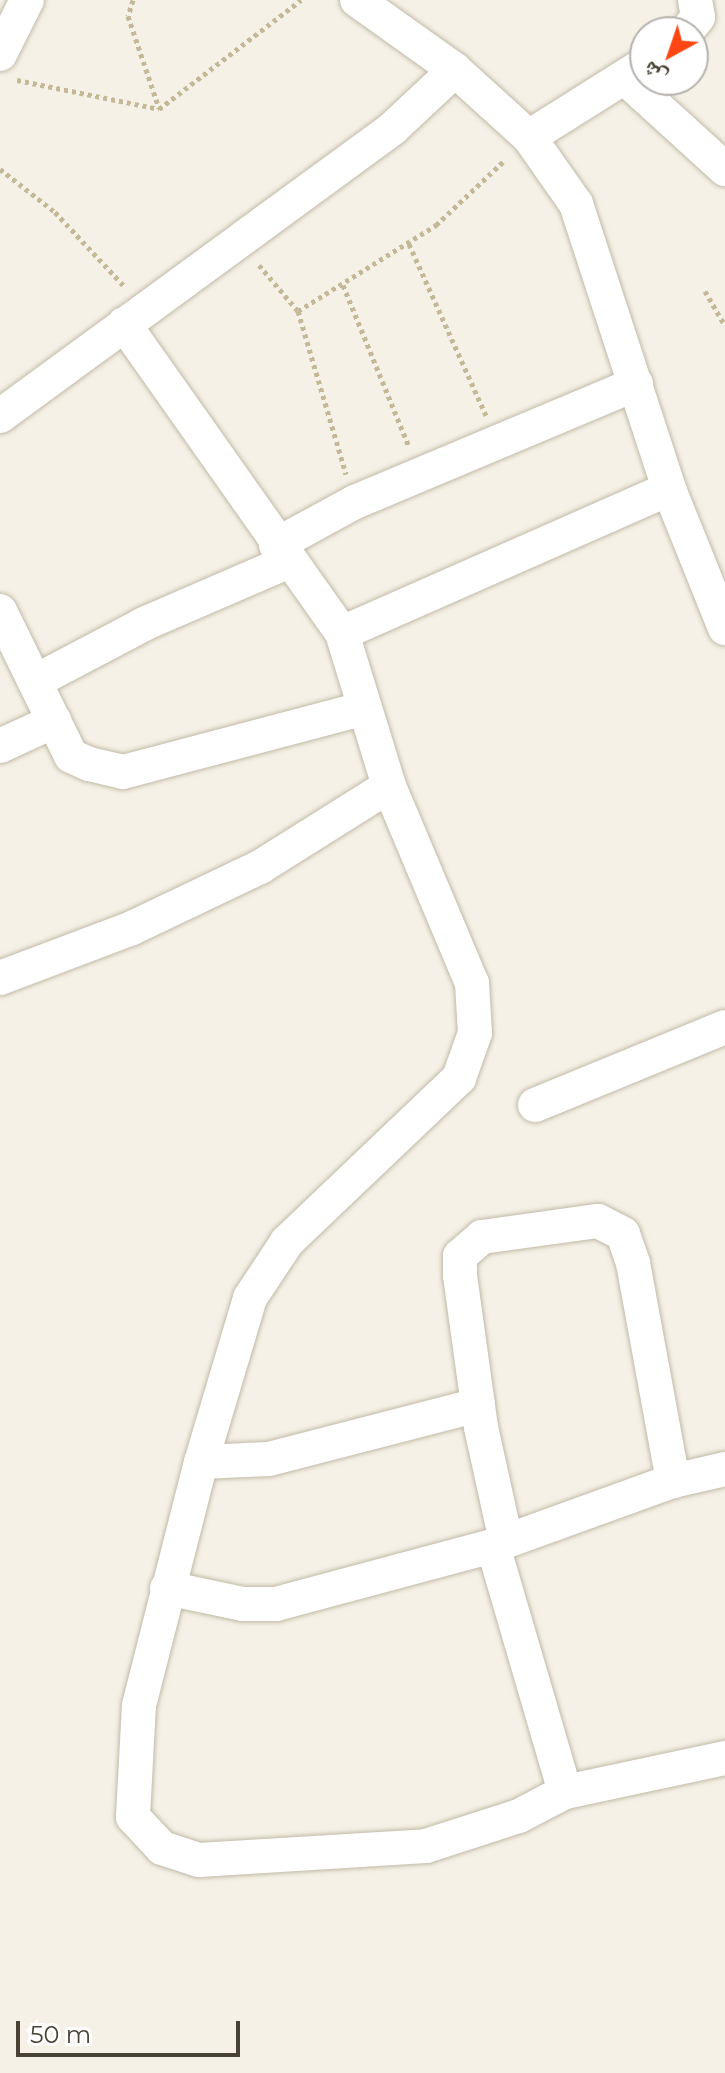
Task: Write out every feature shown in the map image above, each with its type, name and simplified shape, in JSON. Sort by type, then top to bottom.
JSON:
[{"type":"street","points":[[7,67],[27,0]]},
{"type":"street","points":[[357,0],[455,70],[529,137],[576,204],[669,489],[725,628]]},
{"type":"street","points":[[0,416],[393,128],[455,70]]},
{"type":"street","points":[[529,137],[629,75]]},
{"type":"street","points":[[658,96],[725,169]]},
{"type":"street","points":[[134,317],[283,553],[342,633],[362,709],[389,786],[472,983],[475,1033],[468,1060],[435,1104],[287,1242],[250,1298],[201,1462],[139,1705],[130,1804],[146,1835],[162,1848],[199,1860],[426,1846],[519,1816],[565,1792],[725,1758]]},
{"type":"street","points":[[36,681],[283,553],[355,502],[500,445],[636,384]]},
{"type":"street","points":[[342,633],[669,489]]},
{"type":"street","points":[[0,611],[71,756],[123,772],[362,709]]},
{"type":"street","points":[[0,746],[54,721]]},
{"type":"street","points":[[0,978],[132,928],[260,867],[389,786]]},
{"type":"street","points":[[535,1105],[725,1027]]},
{"type":"street","points":[[565,1792],[499,1544],[460,1275],[460,1256],[468,1244],[482,1237],[598,1221],[610,1223],[623,1234],[633,1263],[673,1481]]},
{"type":"street","points":[[201,1462],[269,1459],[478,1405]]},
{"type":"street","points":[[167,1588],[243,1604],[276,1604],[499,1544],[673,1481],[725,1469]]},
{"type":"path","points":[[133,0],[128,16],[159,109]]},
{"type":"path","points":[[159,109],[301,0]]},
{"type":"path","points":[[7,67],[159,109]]},
{"type":"path","points":[[298,311],[409,244],[529,137]]},
{"type":"path","points":[[0,169],[55,212],[134,317]]},
{"type":"path","points":[[238,240],[298,311],[355,502]]},
{"type":"path","points":[[409,244],[500,445]]},
{"type":"path","points":[[343,285],[420,476]]},
{"type":"path","points":[[705,291],[725,325]]}]
